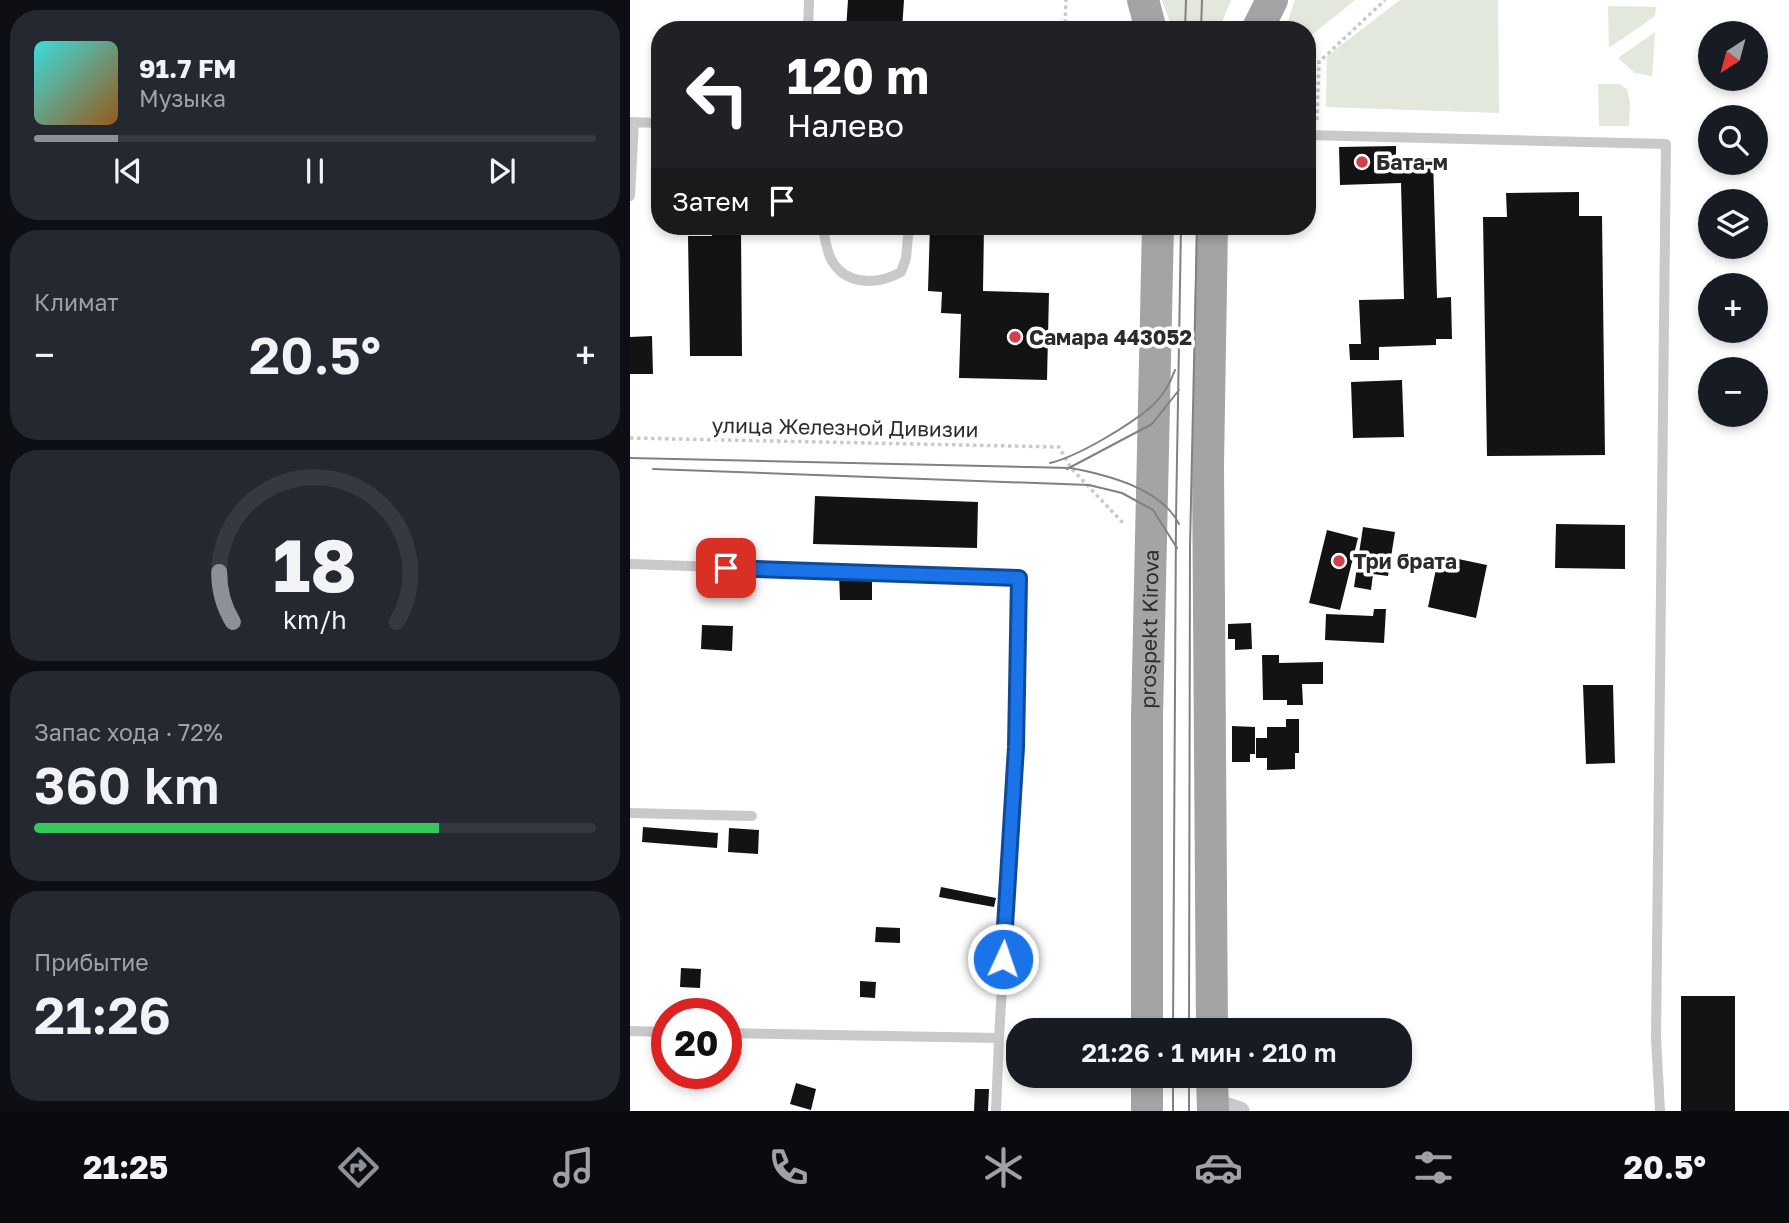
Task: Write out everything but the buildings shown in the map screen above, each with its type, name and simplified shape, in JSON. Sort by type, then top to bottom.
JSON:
[{"type":"main road","points":[[1143,0],[1149,21]]},
{"type":"main road","points":[[1262,21],[1272,0]]},
{"type":"main road","name":"prospekt Kirova","points":[[1147,1018],[1147,716],[1158,235]]},
{"type":"main road","points":[[1212,235],[1208,466],[1212,1018]]},
{"type":"main road","points":[[1147,1088],[1147,1111]]},
{"type":"lane","points":[[808,21],[809,0]]},
{"type":"lane","points":[[630,196],[632,122],[651,123]]},
{"type":"lane","points":[[1316,136],[1666,144],[1656,1038],[1660,1111]]},
{"type":"lane","points":[[824,235],[831,260],[841,270],[854,279],[876,282],[901,272],[906,258],[908,235]]},
{"type":"lane","points":[[630,564],[1019,578],[1016,747],[996,1111]]},
{"type":"lane","points":[[630,813],[752,816]]},
{"type":"lane","points":[[630,1031],[651,1032]]},
{"type":"lane","points":[[742,1033],[999,1038]]},
{"type":"path","points":[[1065,21],[1066,0]]},
{"type":"path","points":[[1316,94],[1319,62],[1385,0]]},
{"type":"path","name":"улица Железной Дивизии","points":[[630,438],[1059,447],[1071,468],[1118,515],[1126,527]]},
{"type":"shaded area","points":[[1162,0],[1231,0],[1223,21],[1170,21]]},
{"type":"shaded area","points":[[1295,0],[1355,0],[1316,32],[1316,21],[1288,21]]},
{"type":"shaded area","points":[[1400,0],[1498,0],[1499,113],[1326,107],[1327,56]]},
{"type":"shaded area","points":[[1608,6],[1656,7],[1655,16],[1609,48]]},
{"type":"shaded area","points":[[1655,32],[1652,76],[1635,73],[1618,58]]},
{"type":"shaded area","points":[[1598,84],[1619,84],[1627,89],[1630,103],[1629,126],[1599,126]]},
{"type":"tram line","points":[[1185,21],[1186,0]]},
{"type":"tram line","points":[[1201,21],[1202,0]]},
{"type":"tram line","points":[[1173,1018],[1181,235]]},
{"type":"tram line","points":[[1189,1018],[1190,547],[1197,235]]},
{"type":"tram line","points":[[1050,463],[1089,447],[1141,415],[1162,395],[1175,370]]},
{"type":"tram line","points":[[1067,469],[1152,424],[1179,390]]},
{"type":"tram line","points":[[630,458],[1071,468],[1116,479],[1146,492],[1160,501],[1179,524]]},
{"type":"tram line","points":[[653,469],[1089,485],[1122,493],[1153,510],[1177,548]]},
{"type":"tram line","points":[[1173,1088],[1173,1111]]},
{"type":"tram line","points":[[1189,1088],[1189,1111]]},
{"type":"place","name":"Бата-м","points":[[1362,162]]},
{"type":"place","name":"Самара 443052","points":[[1015,337]]},
{"type":"place","name":"Три брата","points":[[1339,561]]},
{"type":"route","points":[[726,568],[1019,578],[1016,747],[1003,959]]}]
